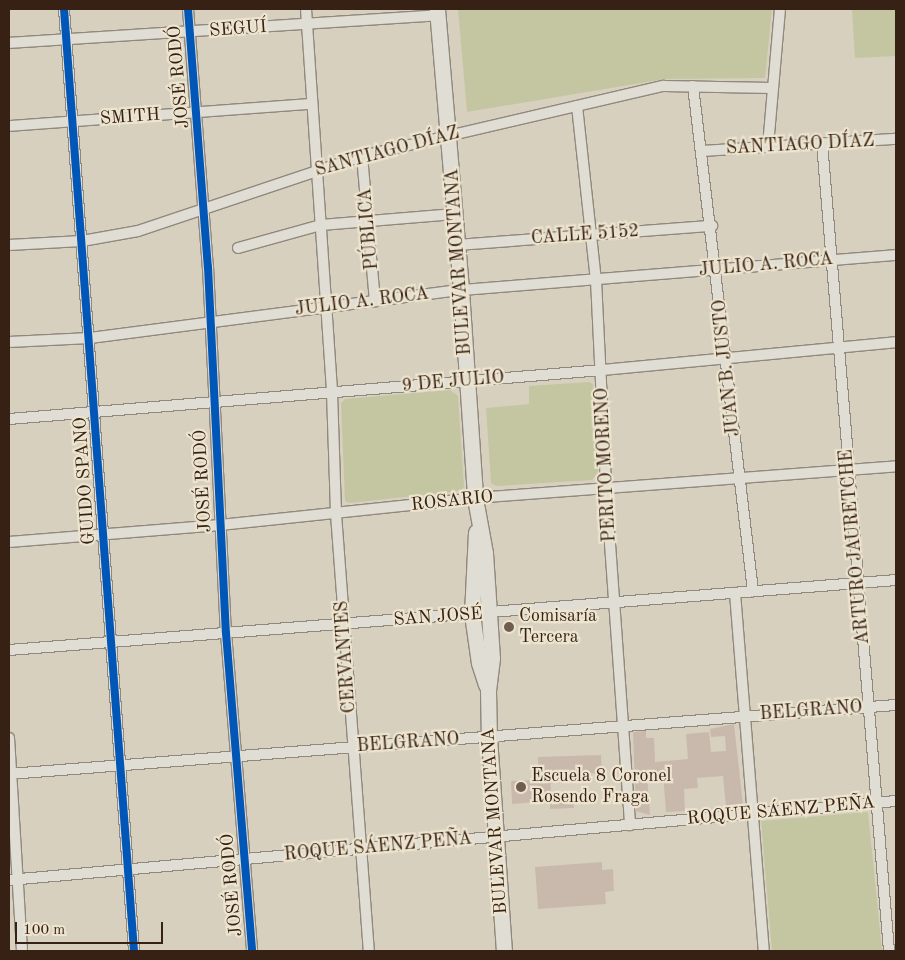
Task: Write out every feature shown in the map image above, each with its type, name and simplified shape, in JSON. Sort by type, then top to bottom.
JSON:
[{"type":"main road","name":"BULEVAR MONTANA","points":[[437,12],[458,245],[475,498],[484,553],[489,613],[492,658],[488,691],[489,736],[504,951]]},
{"type":"main road","name":"BULEVAR MONTANA","points":[[478,516],[473,562],[472,614],[479,663],[488,691]]},
{"type":"street","name":"GUIDO SPANO","points":[[64,9],[74,121],[134,951]]},
{"type":"street","name":"JOSÉ RODÓ","points":[[188,9],[192,32],[210,324],[226,633],[252,951]]},
{"type":"street","name":"CERVANTES","points":[[306,9],[327,306],[343,624],[369,951]]},
{"type":"street","points":[[768,146],[780,9]]},
{"type":"street","name":"SEGUÍ","points":[[9,43],[308,24],[437,12]]},
{"type":"street","name":"SANTIAGO DÍAZ","points":[[9,245],[82,241],[138,231],[362,156],[449,134],[664,86],[772,88]]},
{"type":"street","name":"JUAN B. JUSTO","points":[[693,86],[712,226],[725,357],[753,591]]},
{"type":"street","name":"SMITH","points":[[9,126],[312,104]]},
{"type":"street","name":"PERITO MORENO","points":[[577,106],[596,280],[602,370],[606,488],[630,825]]},
{"type":"street","name":"SANTIAGO DÍAZ","points":[[703,151],[896,139]]},
{"type":"street","name":"ARTURO JAURETCHE","points":[[822,143],[889,951]]},
{"type":"street","name":"PÚBLICA","points":[[362,156],[375,301]]},
{"type":"street","points":[[238,248],[322,225],[369,219],[455,214]]},
{"type":"street","name":"CALLE 5152","points":[[458,245],[712,226]]},
{"type":"street","name":"JULIO A. ROCA","points":[[9,342],[90,338],[210,324],[327,306],[461,290],[596,280],[831,258],[896,255]]},
{"type":"street","name":"9 DE JULIO","points":[[9,419],[602,370],[838,346],[896,342]]},
{"type":"street","name":"ROSARIO","points":[[9,542],[103,536],[220,525],[475,498],[896,466]]},
{"type":"street","name":"SAN JOSÉ","points":[[9,650],[896,580]]},
{"type":"street","points":[[736,593],[764,951]]},
{"type":"street","name":"BELGRANO","points":[[10,774],[896,705]]},
{"type":"street","points":[[9,738],[13,880],[22,951]]},
{"type":"street","name":"ROQUE SÁENZ PEÑA","points":[[13,880],[896,801]]},
{"type":"green space","points":[[458,9],[772,9],[765,78],[665,79],[467,112]]},
{"type":"green space","points":[[852,9],[896,9],[896,56],[855,58]]},
{"type":"green space","points":[[589,382],[593,384],[598,472],[592,480],[496,486],[491,483],[486,408],[529,404],[529,386]]},
{"type":"green space","points":[[450,390],[458,396],[464,487],[460,491],[349,503],[345,501],[341,403],[345,399]]},
{"type":"green space","points":[[868,812],[882,951],[772,951],[761,821]]},
{"type":"building","points":[[734,724],[743,805],[726,807],[723,776],[697,778],[698,788],[684,789],[685,811],[666,812],[663,774],[647,775],[650,815],[636,811],[633,732],[646,731],[646,738],[654,738],[655,762],[688,759],[686,734],[709,732],[711,752],[726,751],[725,736],[711,737],[710,729]]},
{"type":"building","points":[[601,755],[602,773],[550,775],[551,792],[573,791],[574,808],[550,809],[550,801],[512,804],[511,781],[539,780],[538,757]]},
{"type":"building","points":[[602,862],[602,870],[613,869],[614,891],[605,892],[606,904],[538,909],[535,867]]},
{"type":"cycle path","points":[[64,9],[134,951]]},
{"type":"cycle path","points":[[188,9],[208,267],[226,633],[252,951]]},
{"type":"place","name":"Comisaría Tercera","points":[[509,627]]},
{"type":"place","name":"Escuela 8 Coronel Rosendo Fraga","points":[[521,787]]}]
